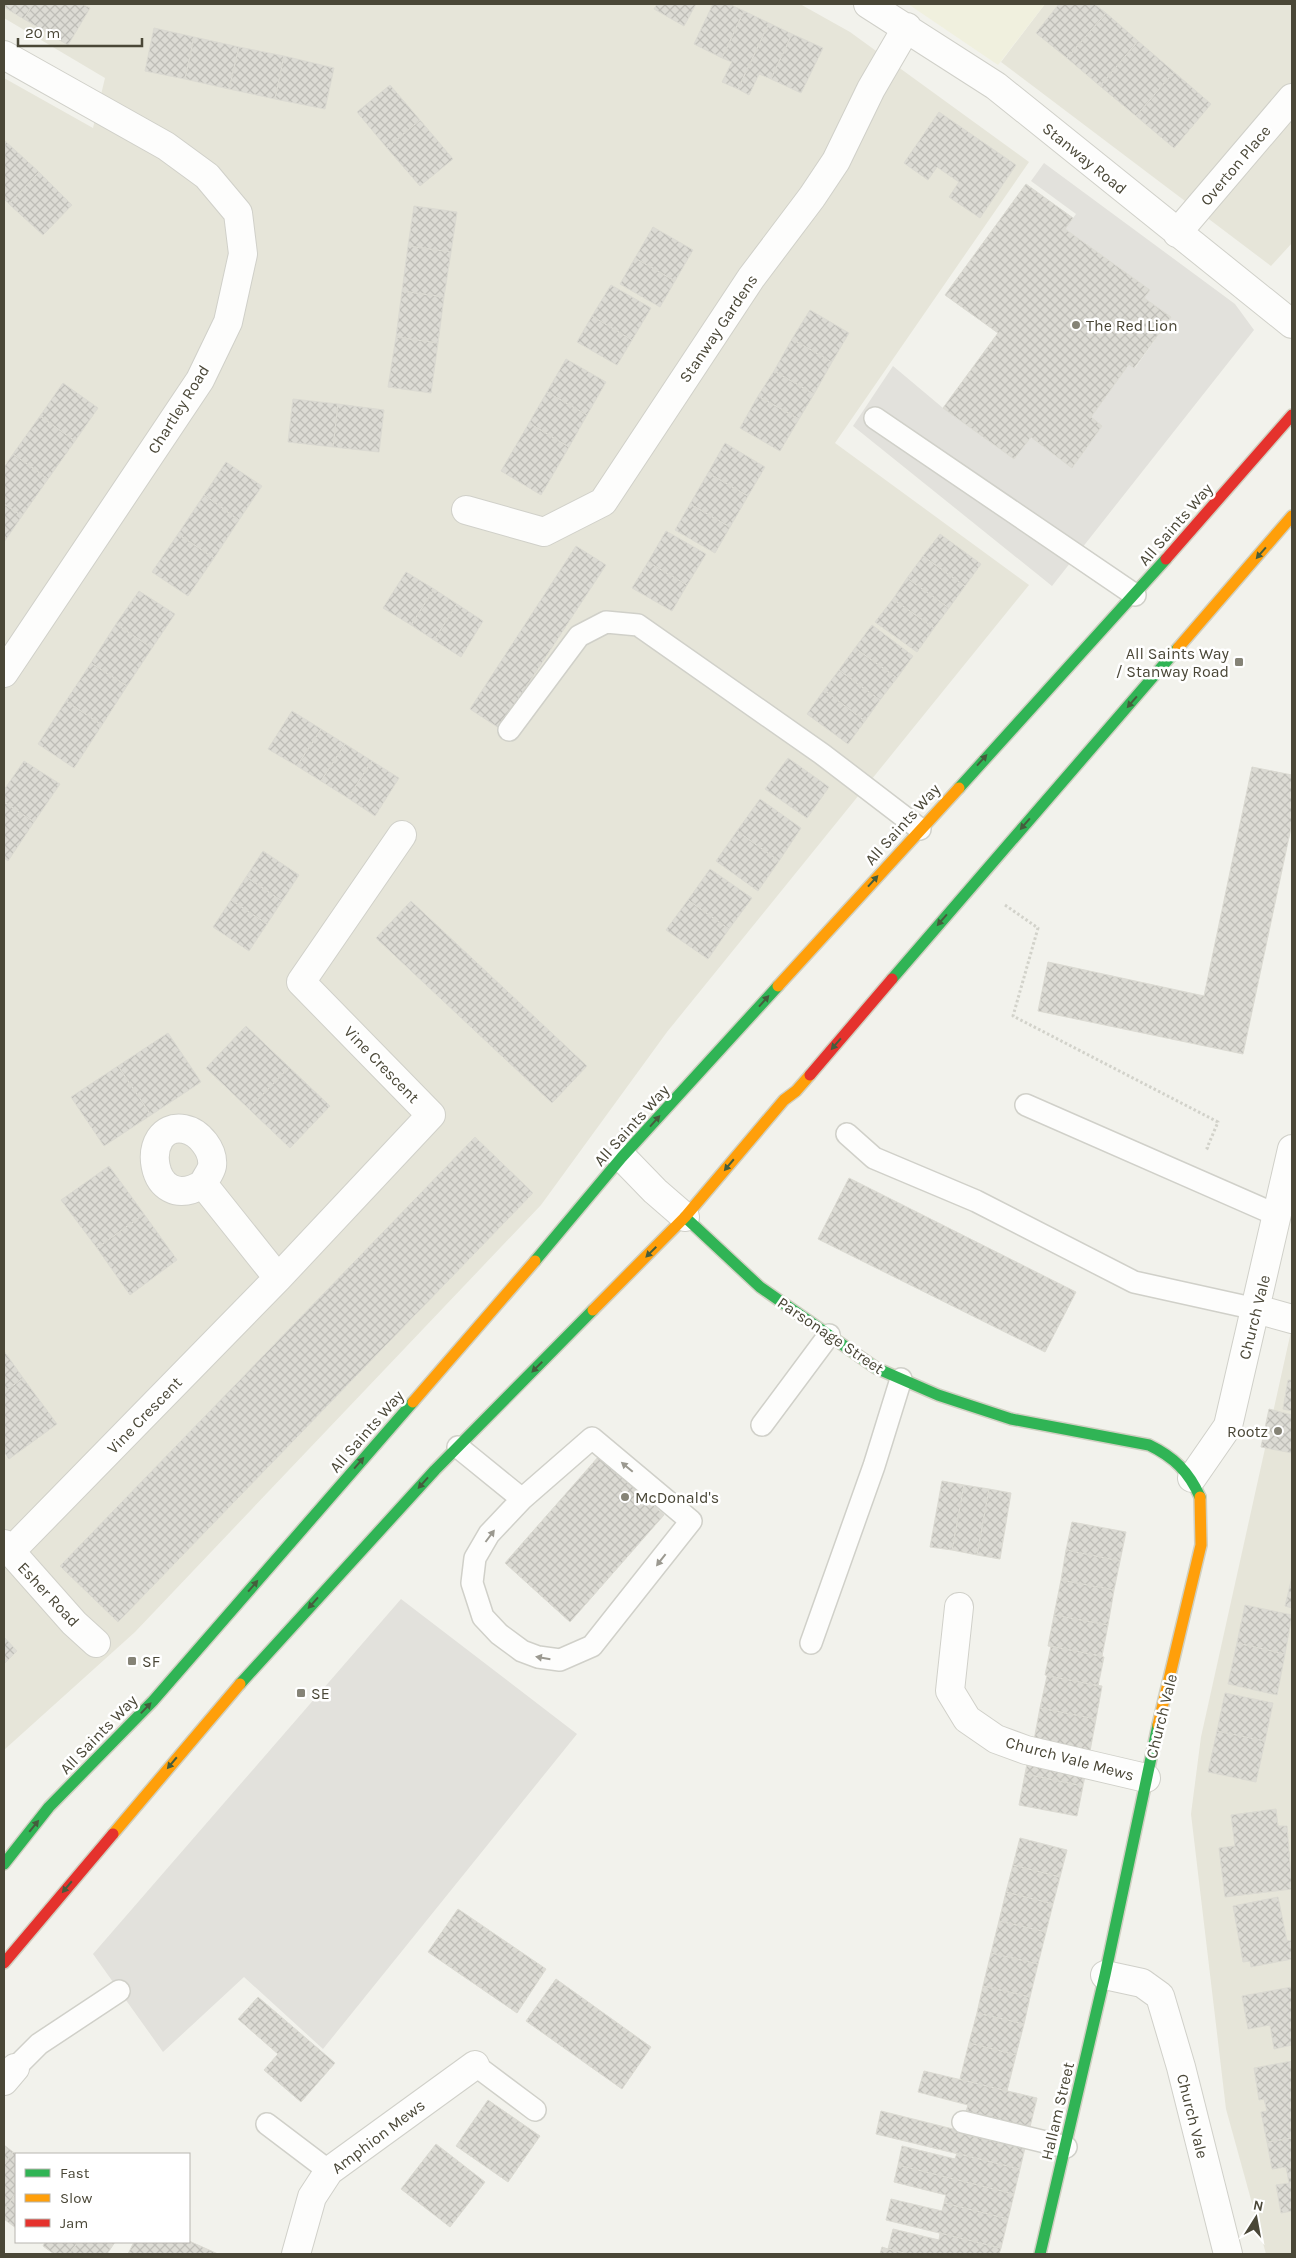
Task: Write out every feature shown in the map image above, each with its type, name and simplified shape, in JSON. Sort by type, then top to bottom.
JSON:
[{"type":"main road","name":"All Saints Way","points":[[4,1864],[49,1807],[153,1701],[513,1287],[622,1157],[1135,595],[1292,415]]},
{"type":"main road","points":[[4,1963],[226,1699],[458,1447],[685,1217],[784,1100],[796,1091],[973,883],[1292,516]]},
{"type":"main road","name":"Parsonage Street","points":[[685,1217],[760,1287],[876,1368],[938,1395],[1011,1419],[1149,1445],[1164,1452],[1192,1478]]},
{"type":"main road","name":"Church Vale","points":[[1105,1974],[1146,1778],[1201,1546],[1201,1501],[1192,1478]]},
{"type":"main road","name":"Hallam Street","points":[[1040,2254],[1105,1974]]},
{"type":"street","name":"Stanway Road","points":[[868,4],[907,27],[996,86],[1292,324]]},
{"type":"street","name":"Stanway Gardens","points":[[466,510],[544,532],[603,502],[751,278],[812,197],[836,161],[870,89],[907,27]]},
{"type":"street","name":"Chartley Road","points":[[4,55],[166,146],[207,176],[238,213],[243,254],[228,322],[200,380],[4,673]]},
{"type":"street","name":"Overton Place","points":[[1177,233],[1292,98]]},
{"type":"street","name":"Vine Crescent","points":[[7,1548],[278,1278],[431,1115],[301,982],[402,835]]},
{"type":"street","name":"Church Vale","points":[[1192,1478],[1228,1426],[1292,1149]]},
{"type":"street","name":"Parsonage Street","points":[[622,1157],[655,1191],[685,1217]]},
{"type":"street","points":[[203,1184],[278,1278]]},
{"type":"street","points":[[1256,1309],[1292,1319]]},
{"type":"street","name":"Esher Road","points":[[7,1548],[74,1623],[96,1643]]},
{"type":"street","name":"Church Vale Mews","points":[[959,1607],[950,1691],[966,1719],[996,1739],[1026,1750],[1146,1778]]},
{"type":"street","name":"Church Vale","points":[[1105,1974],[1142,1983],[1160,1996],[1181,2067],[1228,2254]]},
{"type":"street","name":"Amphion Mews","points":[[296,2254],[312,2197],[329,2171],[475,2065]]},
{"type":"lane","points":[[875,418],[1135,595]]},
{"type":"lane","points":[[509,730],[579,636],[606,622],[638,625],[822,754],[920,829]]},
{"type":"lane","points":[[1026,1105],[1278,1216]]},
{"type":"lane","points":[[847,1134],[874,1158],[976,1201],[1134,1282],[1256,1309]]},
{"type":"lane","points":[[762,1425],[829,1335]]},
{"type":"lane","points":[[812,1643],[874,1466],[901,1379]]},
{"type":"lane","points":[[592,1438],[691,1521],[592,1646],[560,1660],[545,1658],[522,1651],[499,1634],[482,1617],[472,1583],[475,1558],[489,1534],[522,1499],[592,1438]]},
{"type":"lane","points":[[458,1447],[522,1499]]},
{"type":"lane","points":[[9,2074],[39,2044],[119,1991]]},
{"type":"lane","points":[[475,2065],[535,2110]]},
{"type":"lane","points":[[963,2122],[1066,2147]]},
{"type":"lane","points":[[268,2124],[329,2171]]},
{"type":"path","points":[[973,883],[1038,928],[1013,1016],[1218,1122],[1207,1148],[1216,1152]]},
{"type":"shaded area","points":[[4,4],[800,4],[850,32],[1029,162],[835,443],[1029,585],[667,1032],[541,1205],[135,1632],[4,1750],[4,78],[93,128],[105,78],[4,18]]},
{"type":"shaded area","points":[[908,4],[1045,4],[998,65]]},
{"type":"shaded area","points":[[1045,4],[1292,4],[1292,243],[1271,266],[1001,62]]},
{"type":"shaded area","points":[[1044,163],[1235,304],[1254,330],[1052,586],[853,426],[893,366],[943,408],[1014,459],[1031,437],[1073,467],[1102,426],[1091,417],[1129,364],[1135,368],[1171,317],[1144,298],[1150,290],[1065,229],[1076,214],[1031,181]]},
{"type":"shaded area","points":[[1292,1327],[1292,2254],[1266,2254],[1226,2109],[1191,1814],[1201,1737]]},
{"type":"shaded area","points":[[401,1599],[577,1734],[323,2049],[244,1977],[163,2052],[93,1954]]},
{"type":"building","points":[[4,4],[33,4],[24,19],[4,7]]},
{"type":"building","points":[[33,4],[82,4],[90,8],[68,45],[24,19]]},
{"type":"building","points":[[657,4],[696,4],[684,26],[654,9]]},
{"type":"building","points":[[713,4],[729,4],[744,11],[722,58],[694,44]]},
{"type":"building","points":[[1059,4],[1094,4],[1106,13],[1067,58],[1036,33]]},
{"type":"building","points":[[744,11],[769,23],[738,89],[722,82],[732,62],[722,58]]},
{"type":"building","points":[[1106,13],[1138,41],[1100,86],[1067,58]]},
{"type":"building","points":[[769,23],[792,34],[771,79],[759,74],[749,95],[738,89]]},
{"type":"building","points":[[154,28],[194,37],[185,79],[145,71]]},
{"type":"building","points":[[792,34],[823,48],[801,93],[771,79]]},
{"type":"building","points":[[194,37],[239,47],[229,89],[185,79]]},
{"type":"building","points":[[1138,41],[1174,72],[1136,116],[1100,86]]},
{"type":"building","points":[[239,47],[284,56],[275,99],[229,89]]},
{"type":"building","points":[[284,56],[334,68],[325,109],[275,99]]},
{"type":"building","points":[[1174,72],[1211,104],[1174,148],[1136,116]]},
{"type":"building","points":[[390,85],[420,120],[387,148],[357,112]]},
{"type":"building","points":[[939,112],[1016,165],[980,218],[949,197],[959,182],[937,167],[928,180],[904,163]]},
{"type":"building","points":[[420,120],[453,159],[420,186],[387,148]]},
{"type":"building","points":[[5,141],[39,172],[9,204],[4,199]]},
{"type":"building","points":[[39,172],[72,205],[43,235],[9,204]]},
{"type":"building","name":"The Red Lion","points":[[1026,184],[1073,218],[1065,229],[1150,290],[1144,298],[1171,317],[1134,368],[1129,364],[1091,417],[1102,426],[1072,468],[1031,437],[1014,459],[943,408],[998,333],[945,295]]},
{"type":"building","points":[[414,206],[457,212],[451,252],[408,246]]},
{"type":"building","points":[[653,227],[693,250],[675,281],[635,258]]},
{"type":"building","points":[[408,246],[451,252],[444,297],[402,291]]},
{"type":"building","points":[[635,258],[675,281],[660,307],[620,284]]},
{"type":"building","points":[[611,285],[651,308],[632,340],[592,316]]},
{"type":"building","points":[[402,291],[444,297],[438,343],[396,337]]},
{"type":"building","points":[[810,310],[849,333],[832,362],[792,339]]},
{"type":"building","points":[[592,316],[632,340],[617,365],[577,342]]},
{"type":"building","points":[[396,337],[438,343],[431,393],[388,387]]},
{"type":"building","points":[[792,339],[832,362],[814,394],[774,371]]},
{"type":"building","points":[[566,359],[606,382],[587,415],[547,392]]},
{"type":"building","points":[[774,371],[814,394],[799,419],[758,396]]},
{"type":"building","points":[[63,383],[98,408],[75,441],[40,416]]},
{"type":"building","points":[[547,392],[587,415],[569,447],[529,423]]},
{"type":"building","points":[[758,396],[799,419],[780,451],[740,428]]},
{"type":"building","points":[[293,399],[338,404],[333,447],[288,442]]},
{"type":"building","points":[[338,404],[384,410],[379,452],[333,447]]},
{"type":"building","points":[[40,416],[75,441],[48,479],[13,454]]},
{"type":"building","points":[[529,423],[569,447],[541,495],[501,471]]},
{"type":"building","points":[[725,443],[765,467],[748,496],[708,473]]},
{"type":"building","points":[[13,454],[48,479],[22,516],[4,504],[4,467]]},
{"type":"building","points":[[226,462],[262,486],[239,520],[204,495]]},
{"type":"building","points":[[708,473],[748,496],[730,527],[690,504]]},
{"type":"building","points":[[204,495],[239,520],[214,558],[178,534]]},
{"type":"building","points":[[4,504],[22,516],[4,542]]},
{"type":"building","points":[[690,504],[730,527],[715,553],[675,530]]},
{"type":"building","points":[[666,531],[706,554],[687,585],[648,562]]},
{"type":"building","points":[[178,534],[214,558],[188,596],[152,572]]},
{"type":"building","points":[[940,534],[981,564],[965,586],[923,556]]},
{"type":"building","points":[[576,546],[606,565],[499,728],[470,709]]},
{"type":"building","points":[[923,556],[965,586],[949,608],[907,578]]},
{"type":"building","points":[[648,562],[687,585],[672,611],[632,588]]},
{"type":"building","points":[[406,572],[434,589],[411,625],[383,608]]},
{"type":"building","points":[[907,578],[949,608],[934,628],[893,599]]},
{"type":"building","points":[[434,589],[457,604],[434,640],[411,625]]},
{"type":"building","points":[[139,591],[175,614],[152,648],[116,624]]},
{"type":"building","points":[[893,599],[934,628],[917,652],[875,622]]},
{"type":"building","points":[[457,604],[483,621],[461,657],[434,640]]},
{"type":"building","points":[[116,624],[152,648],[127,686],[91,663]]},
{"type":"building","points":[[872,625],[913,656],[897,678],[855,648]]},
{"type":"building","points":[[855,648],[897,678],[880,700],[839,670]]},
{"type":"building","points":[[91,663],[127,686],[102,725],[66,701]]},
{"type":"building","points":[[839,670],[880,700],[865,721],[824,690]]},
{"type":"building","points":[[824,690],[865,721],[848,744],[807,714]]},
{"type":"building","points":[[66,701],[102,725],[74,768],[38,744]]},
{"type":"building","points":[[292,711],[321,729],[297,766],[268,749]]},
{"type":"building","points":[[321,729],[345,744],[321,781],[297,766]]},
{"type":"building","points":[[345,744],[372,761],[348,798],[321,781]]},
{"type":"building","points":[[788,758],[829,787],[807,818],[765,789]]},
{"type":"building","points":[[24,761],[60,784],[34,822],[4,802],[4,790]]},
{"type":"building","points":[[372,761],[399,778],[375,816],[348,798]]},
{"type":"building","points":[[1252,767],[1292,775],[1292,823],[1243,1054],[1038,1011],[1048,962],[1204,996]]},
{"type":"building","points":[[760,799],[801,828],[779,861],[737,831]]},
{"type":"building","points":[[4,802],[34,822],[8,861],[4,858]]},
{"type":"building","points":[[737,831],[779,861],[758,891],[716,861]]},
{"type":"building","points":[[263,851],[299,875],[282,901],[246,877]]},
{"type":"building","points":[[710,869],[752,898],[729,929],[688,900]]},
{"type":"building","points":[[246,877],[282,901],[267,924],[231,900]]},
{"type":"building","points":[[231,900],[267,924],[249,951],[213,927]]},
{"type":"building","points":[[688,900],[729,929],[708,959],[666,930]]},
{"type":"building","points":[[411,901],[587,1066],[552,1103],[376,938]]},
{"type":"building","points":[[246,1026],[289,1067],[249,1109],[206,1068]]},
{"type":"building","points":[[168,1033],[201,1082],[151,1115],[118,1066]]},
{"type":"building","points":[[118,1066],[151,1115],[104,1146],[71,1097]]},
{"type":"building","points":[[289,1067],[330,1106],[290,1148],[249,1109]]},
{"type":"building","points":[[475,1137],[533,1193],[118,1622],[60,1566]]},
{"type":"building","points":[[109,1166],[144,1214],[97,1248],[61,1200]]},
{"type":"building","points":[[849,1178],[1076,1292],[1045,1352],[818,1239]]},
{"type":"building","points":[[144,1214],[177,1260],[130,1295],[97,1248]]},
{"type":"building","points":[[4,1351],[23,1378],[4,1392]]},
{"type":"building","points":[[23,1378],[57,1424],[9,1459],[4,1452],[4,1392]]},
{"type":"building","points":[[1288,1380],[1292,1380],[1292,1411],[1283,1409]]},
{"type":"building","name":"Rootz","points":[[1269,1409],[1292,1415],[1292,1453],[1261,1447]]},
{"type":"building","points":[[599,1456],[664,1515],[570,1622],[505,1563]]},
{"type":"building","points":[[942,1481],[964,1485],[952,1550],[930,1547]]},
{"type":"building","points":[[964,1485],[989,1489],[977,1555],[952,1550]]},
{"type":"building","points":[[989,1489],[1011,1493],[1000,1559],[977,1555]]},
{"type":"building","points":[[1072,1522],[1126,1532],[1120,1561],[1066,1550]]},
{"type":"building","points":[[1066,1550],[1120,1561],[1114,1590],[1061,1580]]},
{"type":"building","points":[[1292,1577],[1292,1608],[1285,1606]]},
{"type":"building","points":[[1061,1580],[1114,1590],[1108,1625],[1054,1615]]},
{"type":"building","points":[[1245,1605],[1292,1615],[1285,1654],[1237,1643]]},
{"type":"building","points":[[1054,1615],[1108,1625],[1102,1656],[1048,1646]]},
{"type":"building","points":[[4,1637],[17,1651],[4,1664]]},
{"type":"building","points":[[1237,1643],[1285,1654],[1277,1695],[1228,1684]]},
{"type":"building","points":[[1051,1646],[1104,1657],[1098,1686],[1045,1675]]},
{"type":"building","points":[[1047,1676],[1102,1686],[1096,1719],[1040,1708]]},
{"type":"building","points":[[1225,1693],[1273,1703],[1265,1741],[1217,1731]]},
{"type":"building","points":[[1040,1708],[1096,1719],[1090,1751],[1034,1740]]},
{"type":"building","points":[[1217,1731],[1265,1741],[1256,1782],[1208,1772]]},
{"type":"building","points":[[1032,1739],[1090,1751],[1083,1786],[1025,1774]]},
{"type":"building","points":[[1025,1774],[1083,1786],[1077,1816],[1019,1805]]},
{"type":"building","points":[[1276,1809],[1278,1826],[1287,1826],[1292,1889],[1225,1897],[1219,1848],[1235,1846],[1231,1815]]},
{"type":"building","points":[[1020,1838],[1067,1850],[1060,1877],[1013,1865]]},
{"type":"building","points":[[1013,1865],[1060,1877],[1053,1904],[1006,1892]]},
{"type":"building","points":[[1006,1892],[1053,1904],[1046,1932],[999,1921]]},
{"type":"building","points":[[1278,1897],[1287,1941],[1292,1940],[1292,1959],[1251,1967],[1250,1961],[1243,1962],[1233,1906]]},
{"type":"building","points":[[458,1909],[546,1969],[517,2013],[428,1952]]},
{"type":"building","points":[[999,1921],[1046,1932],[1038,1964],[991,1953]]},
{"type":"building","points":[[991,1953],[1038,1964],[1030,1997],[983,1986]]},
{"type":"building","points":[[556,1979],[651,2047],[622,2089],[526,2021]]},
{"type":"building","points":[[983,1986],[1030,1997],[1024,2024],[977,2013]]},
{"type":"building","points":[[1292,1987],[1292,2045],[1274,2049],[1270,2025],[1248,2029],[1242,1996]]},
{"type":"building","points":[[258,1997],[335,2063],[301,2102],[264,2070],[278,2054],[238,2019]]},
{"type":"building","points":[[977,2013],[1024,2024],[1016,2055],[969,2043]]},
{"type":"building","points":[[969,2043],[1016,2055],[1007,2091],[960,2079]]},
{"type":"building","points":[[1292,2061],[1292,2138],[1267,2142],[1261,2112],[1267,2111],[1264,2099],[1259,2100],[1254,2068]]},
{"type":"building","points":[[924,2071],[1037,2098],[1029,2131],[965,2115],[968,2105],[918,2092]]},
{"type":"building","points":[[488,2100],[540,2136],[508,2182],[456,2146]]},
{"type":"building","points":[[881,2111],[961,2131],[1029,2131],[1020,2169],[876,2134]]},
{"type":"building","points":[[1292,2138],[1292,2211],[1281,2213],[1276,2185],[1289,2183],[1286,2167],[1272,2169],[1267,2142]]},
{"type":"building","points":[[436,2144],[485,2182],[450,2227],[401,2189]]},
{"type":"building","points":[[4,2145],[13,2152],[4,2165]]},
{"type":"building","points":[[902,2146],[955,2159],[957,2153],[1020,2169],[1014,2194],[898,2165]]},
{"type":"building","points":[[13,2152],[15,2153],[15,2194],[4,2211],[4,2165]]},
{"type":"building","points":[[898,2165],[1014,2194],[1008,2219],[944,2203],[946,2195],[894,2182]]},
{"type":"building","points":[[15,2194],[15,2227],[4,2219],[4,2211]]},
{"type":"building","points":[[891,2199],[942,2211],[944,2203],[1008,2219],[1001,2248],[886,2220]]},
{"type":"building","points":[[893,2229],[939,2240],[940,2233],[1001,2248],[999,2254],[909,2254],[888,2249]]},
{"type":"building","points":[[190,2241],[218,2254],[128,2254],[134,2243],[190,2243]]},
{"type":"building","points":[[44,2243],[77,2243],[69,2254],[54,2254],[43,2246]]},
{"type":"building","points":[[77,2243],[114,2243],[107,2254],[69,2254]]},
{"type":"building","points":[[882,2247],[888,2249],[908,2254],[880,2254]]},
{"type":"traffic: fast","points":[[959,788],[1166,559]]},
{"type":"traffic: fast","points":[[892,979],[1178,648]]},
{"type":"traffic: fast","points":[[535,1261],[622,1157],[778,986]]},
{"type":"traffic: fast","points":[[685,1217],[760,1287],[876,1368],[938,1395],[1011,1419],[1149,1445],[1180,1466],[1191,1480],[1200,1497]]},
{"type":"traffic: fast","points":[[240,1684],[435,1470],[593,1310]]},
{"type":"traffic: fast","points":[[4,1864],[49,1807],[153,1701],[413,1402]]},
{"type":"traffic: fast","points":[[1040,2254],[1105,1975],[1158,1725]]},
{"type":"traffic: slow","points":[[1178,648],[1292,516]]},
{"type":"traffic: slow","points":[[778,986],[959,788]]},
{"type":"traffic: slow","points":[[593,1310],[685,1217],[784,1100],[796,1091],[810,1075]]},
{"type":"traffic: slow","points":[[413,1402],[535,1261]]},
{"type":"traffic: slow","points":[[1158,1725],[1201,1545],[1200,1497]]},
{"type":"traffic: slow","points":[[113,1834],[240,1684]]},
{"type":"traffic: jam","points":[[1166,559],[1292,415]]},
{"type":"traffic: jam","points":[[810,1075],[892,979]]},
{"type":"traffic: jam","points":[[4,1963],[113,1834]]},
{"type":"place","name":"The Red Lion","points":[[1076,325]]},
{"type":"place","name":"All Saints Way / Stanway Road","points":[[1239,662]]},
{"type":"place","name":"Rootz","points":[[1278,1431]]},
{"type":"place","name":"McDonald's","points":[[625,1497]]},
{"type":"place","name":"SF","points":[[132,1661]]},
{"type":"place","name":"SE","points":[[301,1693]]}]
